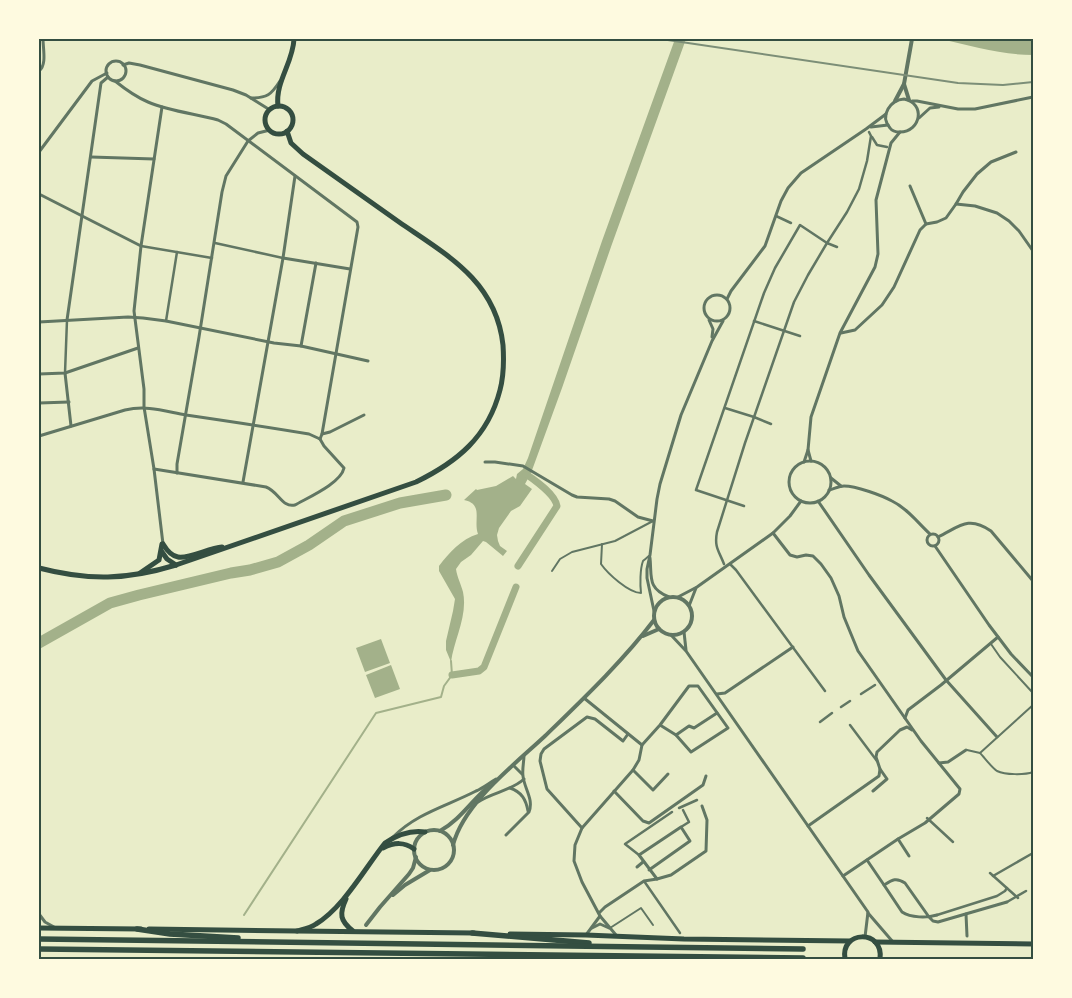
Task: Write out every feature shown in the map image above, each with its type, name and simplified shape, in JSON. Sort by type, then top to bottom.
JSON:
[{"type":"highway","points":[[137,929],[170,934],[305,942]]},
{"type":"highway","points":[[472,933],[636,948]]},
{"type":"highway","points":[[39,939],[803,949]]},
{"type":"highway","points":[[39,949],[803,958]]},
{"type":"highway","points":[[583,959],[618,956]]},
{"type":"main road","points":[[278,106],[277,100],[281,79],[291,59],[294,39]]},
{"type":"main road","points":[[278,106],[288,109],[293,116],[292,125],[286,131],[278,134],[270,130],[266,122],[267,113],[278,106]]},
{"type":"main road","points":[[39,568],[96,578],[136,575],[176,565],[416,482],[437,471],[460,455],[485,426],[493,411],[503,378],[504,355],[499,325],[490,303],[476,280],[451,257],[303,154],[291,143],[286,131]]},
{"type":"main road","points":[[162,544],[177,557],[232,546]]},
{"type":"main road","points":[[136,575],[159,560],[162,544]]},
{"type":"main road","points":[[162,552],[167,559],[176,565]]},
{"type":"main road","points":[[297,931],[317,924],[330,913],[348,894],[380,849],[391,839],[409,832],[425,832]]},
{"type":"main road","points":[[380,849],[399,843],[406,844],[414,849]]},
{"type":"main road","points":[[348,894],[341,910],[341,916],[345,925],[353,931]]},
{"type":"main road","points":[[39,928],[353,931],[850,941]]},
{"type":"main road","points":[[845,959],[844,950],[850,941],[857,937],[865,936],[871,938],[879,947],[880,959]]},
{"type":"main road","points":[[875,942],[1033,944]]},
{"type":"street","points":[[39,71],[44,66],[43,39]]},
{"type":"street","points":[[912,39],[904,83],[886,114],[888,125],[892,130],[908,131],[913,128],[918,118],[930,108],[941,106]]},
{"type":"street","points":[[71,426],[65,373],[67,320],[92,157],[101,83],[107,75],[107,68],[110,63],[116,62],[123,65],[129,63],[145,66],[233,90],[251,98],[270,110]]},
{"type":"street","points":[[115,81],[121,80],[125,74],[123,65]]},
{"type":"street","points":[[107,75],[124,88],[148,102],[218,120],[226,124],[357,222],[358,228],[320,439]]},
{"type":"street","points":[[39,152],[92,81],[107,75]]},
{"type":"street","points":[[251,98],[268,95],[281,79]]},
{"type":"street","points":[[904,83],[910,101],[917,108],[918,118]]},
{"type":"street","points":[[895,101],[904,99],[958,109],[975,109],[1033,97]]},
{"type":"street","points":[[162,107],[141,246],[134,317],[162,544]]},
{"type":"street","points":[[727,299],[765,246],[781,201],[788,188],[801,173],[886,114]]},
{"type":"street","points":[[869,127],[888,125]]},
{"type":"street","points":[[177,473],[185,415],[226,176],[248,140],[258,133],[270,130]]},
{"type":"street","points":[[869,132],[877,145],[887,148]]},
{"type":"street","points":[[804,462],[808,450],[811,417],[840,333],[873,272],[877,259],[876,200],[891,143],[900,132]]},
{"type":"street","points":[[724,564],[716,546],[717,532],[783,331],[794,302],[808,275],[859,189],[872,136]]},
{"type":"street","points":[[840,333],[855,330],[882,305],[894,287],[920,230],[926,224],[946,218],[976,174],[991,162],[1016,152]]},
{"type":"street","points":[[92,157],[154,160]]},
{"type":"street","points":[[242,482],[254,425],[283,258],[295,176]]},
{"type":"street","points":[[910,186],[926,224]]},
{"type":"street","points":[[39,194],[141,246],[212,258]]},
{"type":"street","points":[[956,204],[975,206],[997,213],[1020,231],[1032,250]]},
{"type":"street","points":[[776,216],[792,223]]},
{"type":"street","points":[[744,506],[696,490],[753,321],[775,268],[800,224],[826,243],[837,247]]},
{"type":"street","points":[[215,243],[283,258],[350,269]]},
{"type":"street","points":[[166,321],[177,252]]},
{"type":"street","points":[[301,346],[316,263]]},
{"type":"street","points":[[678,597],[689,606],[692,611],[692,617],[688,628],[684,632],[678,635],[671,635],[659,629],[654,620],[647,569],[653,521],[660,484],[681,415],[712,340],[723,321],[729,315],[730,303],[719,295],[711,297],[705,303],[704,312],[713,329],[712,340]]},
{"type":"street","points":[[39,322],[134,317],[166,321],[301,346],[368,361]]},
{"type":"street","points":[[709,319],[715,322],[723,321]]},
{"type":"street","points":[[753,321],[800,336]]},
{"type":"street","points":[[39,374],[65,373],[138,348]]},
{"type":"street","points":[[39,403],[69,402]]},
{"type":"street","points":[[39,436],[125,410],[144,407],[309,434],[320,439],[344,468],[337,481],[291,506],[284,503],[270,489],[242,482],[154,468]]},
{"type":"street","points":[[725,407],[771,424]]},
{"type":"street","points":[[322,434],[364,415]]},
{"type":"street","points":[[808,450],[811,461]]},
{"type":"street","points":[[811,461],[824,466],[831,478],[831,486],[824,498],[807,503],[795,497],[789,484],[793,470],[804,462],[811,461]]},
{"type":"street","points":[[485,462],[523,466],[572,495],[610,499],[638,517],[653,521]]},
{"type":"street","points":[[831,478],[842,486],[863,490],[893,501],[910,514],[930,534],[936,534],[938,537]]},
{"type":"street","points":[[829,490],[842,486]]},
{"type":"street","points":[[650,555],[650,575],[658,592],[669,597],[678,597],[697,587],[773,533],[790,516],[801,501]]},
{"type":"street","points":[[818,501],[874,582],[946,680],[997,737]]},
{"type":"street","points":[[938,537],[968,522],[984,526],[991,531],[1033,581]]},
{"type":"street","points":[[773,533],[790,555],[797,557],[813,556],[821,564],[831,578],[858,651],[898,710],[960,789],[960,794],[928,819],[843,876]]},
{"type":"street","points":[[930,534],[926,540],[927,544],[935,546],[1011,654],[1033,677]]},
{"type":"street","points":[[935,546],[939,542],[938,537]]},
{"type":"street","points":[[730,564],[825,691]]},
{"type":"street","points":[[689,606],[697,587]]},
{"type":"street","points":[[654,611],[660,602],[669,597]]},
{"type":"street","points":[[380,907],[405,886],[431,870],[440,869],[447,865],[454,854],[453,845],[457,831],[474,805],[584,698],[642,636],[654,620]]},
{"type":"street","points":[[642,636],[659,629]]},
{"type":"street","points":[[684,632],[686,651]]},
{"type":"street","points":[[671,635],[686,651],[868,912],[893,942]]},
{"type":"street","points":[[904,718],[908,710],[998,636]]},
{"type":"street","points":[[716,694],[725,693],[793,647]]},
{"type":"street","points":[[861,694],[875,685]]},
{"type":"street","points":[[609,929],[582,882],[574,861],[575,845],[582,828],[633,770],[639,760],[642,745],[660,725],[689,686],[698,686],[728,727],[691,752],[676,735],[660,725]]},
{"type":"street","points":[[584,698],[642,745]]},
{"type":"street","points":[[841,707],[850,701]]},
{"type":"street","points":[[898,710],[908,710]]},
{"type":"street","points":[[676,735],[689,726],[694,728],[717,713]]},
{"type":"street","points":[[820,722],[832,713]]},
{"type":"street","points":[[582,828],[547,788],[540,761],[541,754],[544,749],[587,717],[595,719],[623,741],[628,734]]},
{"type":"street","points":[[850,725],[879,764]]},
{"type":"street","points":[[873,791],[887,778],[876,759],[876,755],[900,730],[906,727],[913,730]]},
{"type":"street","points":[[939,763],[948,762],[966,750]]},
{"type":"street","points":[[506,835],[529,812],[531,804],[523,777],[524,755]]},
{"type":"street","points":[[513,765],[523,777]]},
{"type":"street","points":[[808,826],[879,776],[881,769]]},
{"type":"street","points":[[633,770],[653,790],[668,774]]},
{"type":"street","points":[[614,791],[644,821],[649,823],[703,785],[706,776]]},
{"type":"street","points":[[440,831],[451,825],[482,792],[501,777]]},
{"type":"street","points":[[391,839],[419,817],[475,792],[501,777]]},
{"type":"street","points":[[474,805],[492,794],[517,785],[523,777]]},
{"type":"street","points":[[510,788],[521,794],[529,812]]},
{"type":"street","points":[[679,808],[697,800]]},
{"type":"street","points":[[586,935],[605,907],[644,881],[671,875],[706,851],[707,820],[702,806]]},
{"type":"street","points":[[639,855],[689,822],[683,810]]},
{"type":"street","points":[[657,879],[639,855],[624,844],[672,812]]},
{"type":"street","points":[[928,819],[953,842]]},
{"type":"street","points":[[649,870],[690,841],[681,827]]},
{"type":"street","points":[[431,870],[420,864],[416,857],[414,849],[416,841],[425,832],[433,830],[440,831],[448,836],[453,845]]},
{"type":"street","points":[[898,839],[909,856]]},
{"type":"street","points":[[1018,897],[991,874],[1033,853]]},
{"type":"street","points":[[366,925],[410,874],[416,857]]},
{"type":"street","points":[[867,860],[902,912],[907,915],[929,917],[937,915],[997,896],[1007,888]]},
{"type":"street","points":[[637,866],[644,862]]},
{"type":"street","points":[[884,885],[891,880],[900,879],[905,883],[929,917],[933,921],[938,922],[1007,902],[1026,891]]},
{"type":"street","points":[[644,881],[680,933]]},
{"type":"street","points":[[865,936],[868,912]]},
{"type":"street","points":[[39,914],[45,922],[57,928]]},
{"type":"street","points":[[966,914],[967,936]]},
{"type":"street","points":[[590,929],[600,924],[617,936]]},
{"type":"lane","points":[[552,571],[560,559],[572,552],[615,541],[653,521]]},
{"type":"lane","points":[[602,544],[601,564],[603,568],[628,589],[636,593],[641,593],[642,567],[644,560],[650,555]]},
{"type":"lane","points":[[990,643],[1000,657],[1033,693]]},
{"type":"lane","points":[[980,753],[1033,705]]},
{"type":"lane","points":[[966,750],[980,753],[996,771],[1027,774],[1033,772]]},
{"type":"lane","points":[[609,929],[641,908],[653,925]]},
{"type":"shaded area","points":[[675,39],[686,39],[562,388],[531,473],[525,484],[532,489],[520,506],[511,511],[499,528],[498,541],[500,546],[507,551],[503,556],[483,541],[456,569],[463,592],[464,610],[451,662],[446,650],[446,641],[455,599],[439,571],[439,566],[451,551],[472,536],[478,534],[476,509],[470,502],[464,500],[476,489],[496,486],[513,476],[516,479],[517,474],[523,469],[528,458],[602,241]]},
{"type":"shaded area","points":[[941,39],[1033,41],[1033,55],[998,52]]},
{"type":"shaded area","points":[[381,639],[390,663],[365,672],[356,648]]},
{"type":"shaded area","points":[[391,665],[400,689],[375,698],[366,675]]},
{"type":"waterway","points":[[518,566],[557,506],[556,501],[549,492],[526,474]]},
{"type":"waterway","points":[[39,643],[110,603],[278,562],[309,545],[344,521],[400,503],[446,495]]},
{"type":"waterway","points":[[452,675],[479,671],[484,667],[516,587]]},
{"type":"waterway","points":[[244,915],[376,713],[441,697],[444,686],[452,675],[451,661]]},
{"type":"railway","points":[[661,39],[958,83],[1003,85],[1033,82]]}]
